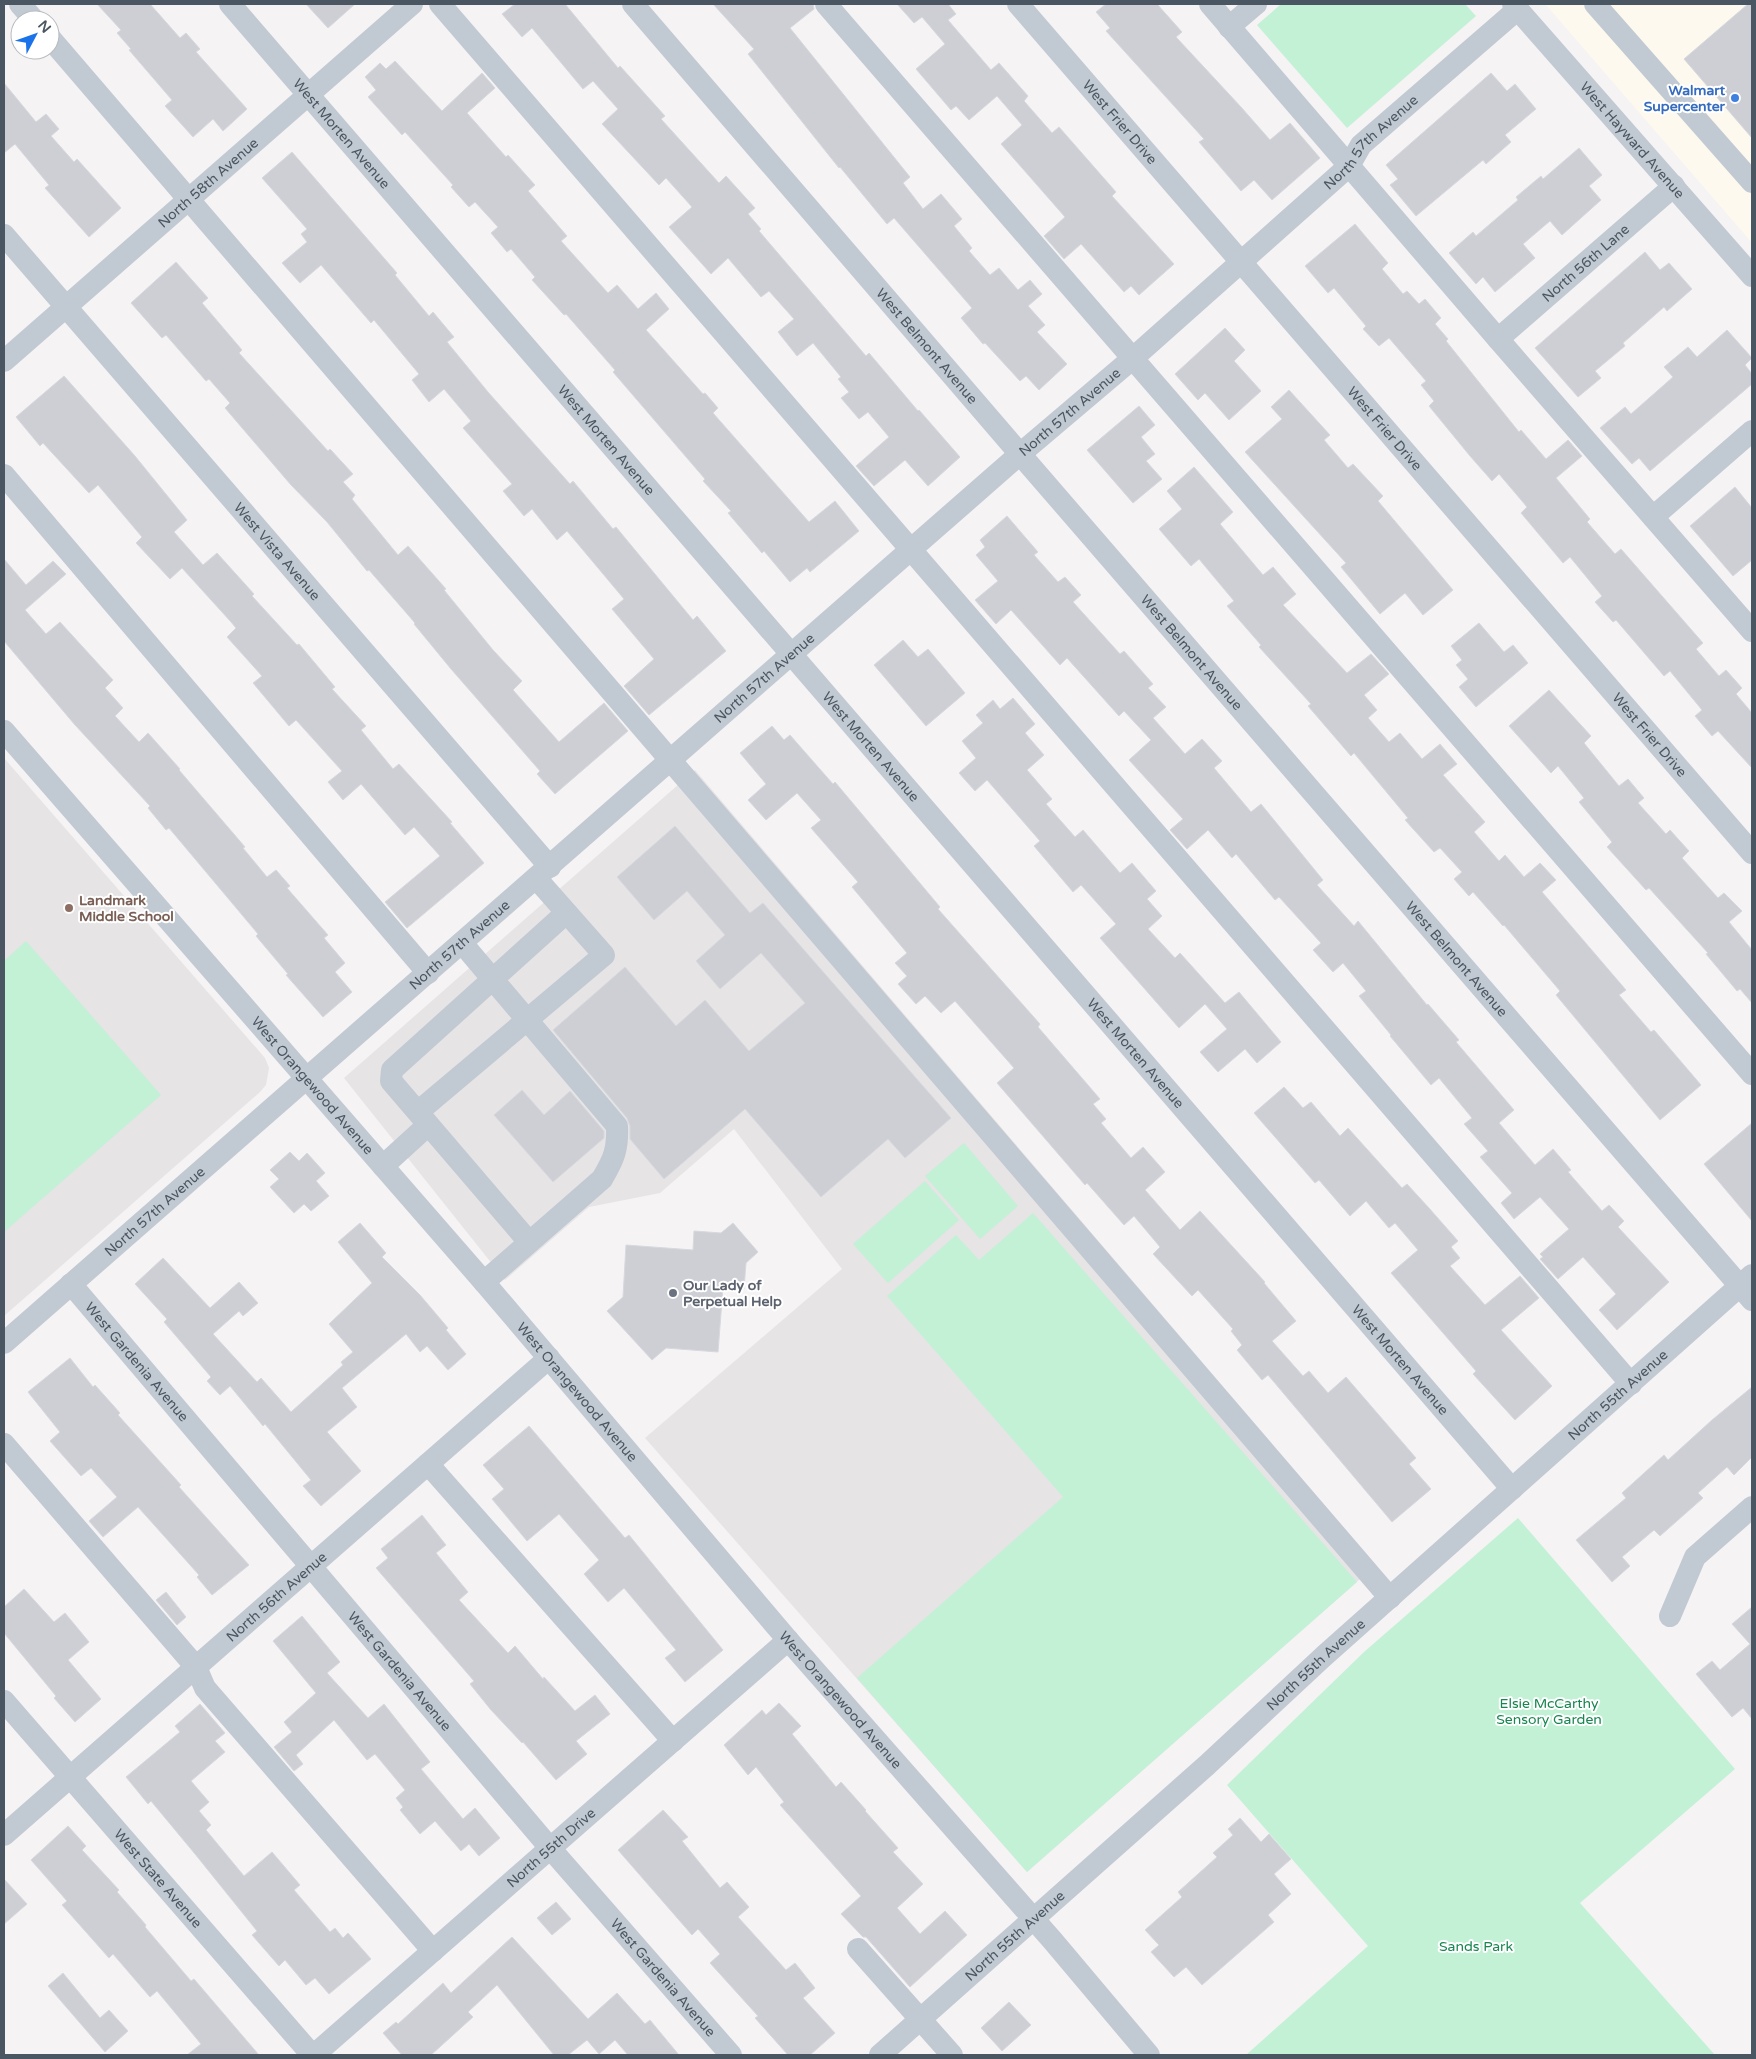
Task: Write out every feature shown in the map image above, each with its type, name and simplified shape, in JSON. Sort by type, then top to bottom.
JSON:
[{"type":"street","name":"West Morten Avenue","points":[[230,4],[1512,1489]]},
{"type":"street","name":"North 58th Avenue","points":[[4,361],[412,4]]},
{"type":"street","points":[[440,4],[1630,1384]]},
{"type":"street","name":"West Belmont Avenue","points":[[633,4],[1020,454],[1748,1287]]},
{"type":"street","points":[[826,4],[1752,1074]]},
{"type":"street","name":"West Frier Drive","points":[[1018,4],[1752,853]]},
{"type":"street","points":[[1210,4],[1498,339],[1752,630]]},
{"type":"street","points":[[1229,26],[1256,4]]},
{"type":"street","points":[[1595,4],[1752,182]]},
{"type":"street","name":"North 57th Avenue","points":[[4,1343],[308,1079],[1020,454],[1132,359],[1349,166],[1361,145],[1516,6]]},
{"type":"street","name":"West Hayward Avenue","points":[[1516,6],[1752,276]]},
{"type":"street","points":[[60,50],[1390,1598]]},
{"type":"street","name":"North 56th Lane","points":[[1498,339],[1674,186]]},
{"type":"street","name":"West Vista Avenue","points":[[4,235],[543,872],[566,913],[604,955],[528,1020]]},
{"type":"street","points":[[1653,517],[1752,430]]},
{"type":"street","points":[[4,475],[428,973]]},
{"type":"street","name":"West Orangewood Avenue","points":[[4,731],[484,1282],[788,1640],[1033,1918],[1149,2055]]},
{"type":"street","points":[[530,1242],[391,1081],[392,1070],[566,913]]},
{"type":"street","points":[[462,943],[617,1126],[618,1144],[614,1159],[602,1179],[484,1282]]},
{"type":"street","points":[[383,1166],[424,1118],[528,1020]]},
{"type":"street","name":"West Gardenia Avenue","points":[[71,1284],[312,1565],[550,1848],[731,2055]]},
{"type":"street","name":"North 55th Avenue","points":[[880,2055],[1207,1765],[1390,1598],[1630,1384],[1748,1287]]},
{"type":"street","name":"North 56th Avenue","points":[[4,1835],[549,1358]]},
{"type":"street","points":[[4,1444],[196,1667],[205,1688],[434,1951]]},
{"type":"street","points":[[428,1464],[673,1741]]},
{"type":"street","points":[[1670,1616],[1696,1557],[1752,1507]]},
{"type":"street","name":"North 55th Drive","points":[[313,2055],[788,1640]]},
{"type":"street","name":"West State Avenue","points":[[4,1701],[69,1778],[313,2055]]},
{"type":"street","points":[[858,1949],[952,2055]]},
{"type":"shaded area","points":[[1545,4],[1752,4],[1752,243],[1571,34]]},
{"type":"shaded area","name":"Landmark Middle School","points":[[4,758],[265,1058],[269,1068],[266,1085],[259,1093],[4,1316]]},
{"type":"shaded area","points":[[695,770],[1376,1565],[1027,1872],[645,1438],[842,1269],[734,1129],[660,1193],[589,1207],[505,1280],[344,1078]]},
{"type":"green space","points":[[1281,4],[1465,4],[1476,16],[1347,128],[1257,25]]},
{"type":"green space","points":[[26,941],[161,1095],[4,1232],[4,961]]},
{"type":"green space","points":[[964,1143],[1018,1206],[980,1239],[925,1176]]},
{"type":"green space","points":[[925,1181],[959,1220],[888,1283],[853,1244]]},
{"type":"green space","points":[[1033,1213],[1357,1582],[1027,1872],[857,1678],[1063,1497],[887,1296],[956,1235],[979,1260]]},
{"type":"green space","points":[[1518,1518],[1735,1769],[1580,1903],[1715,2055],[1246,2055],[1368,1946],[1227,1785],[1364,1652]]},
{"type":"building","points":[[97,4],[150,4],[180,38],[186,33],[200,49],[196,52],[247,109],[223,131],[213,119],[193,137],[165,106],[172,100],[129,50],[131,49],[117,33],[121,30]]},
{"type":"building","points":[[306,4],[355,4],[328,28]]},
{"type":"building","points":[[515,4],[565,4],[618,68],[620,66],[665,116],[661,119],[719,183],[726,176],[755,208],[748,214],[761,229],[759,231],[866,356],[869,353],[960,457],[928,486],[905,460],[874,486],[856,466],[889,437],[868,412],[859,419],[841,398],[849,392],[838,379],[841,377],[813,343],[797,356],[778,332],[794,319],[769,291],[761,297],[728,258],[711,274],[669,227],[692,207],[666,178],[659,185],[602,124],[618,109],[593,81],[583,89],[532,28],[522,37],[502,14]]},
{"type":"building","points":[[713,4],[813,4],[814,9],[790,28],[910,177],[903,183],[923,209],[941,194],[962,219],[954,226],[972,248],[969,251],[990,275],[999,268],[1018,290],[1030,280],[1042,294],[1028,306],[1045,325],[1037,332],[1067,364],[1039,390],[1026,376],[1020,381],[985,343],[983,344],[961,318],[972,308],[894,218],[887,224],[839,168],[748,54],[754,49]]},
{"type":"building","points":[[897,4],[948,4],[956,14],[948,20],[991,70],[999,63],[1028,96],[1024,101],[1052,133],[1059,127],[1116,192],[1112,196],[1174,264],[1139,295],[1131,286],[1124,292],[1081,244],[1064,259],[1044,236],[1065,217],[1001,144],[1022,125],[997,96],[969,120],[956,106],[951,110],[916,69],[945,44],[922,17],[914,23]]},
{"type":"building","points":[[1106,4],[1157,4],[1182,32],[1176,37],[1270,140],[1290,123],[1320,158],[1272,200],[1254,180],[1241,191],[1199,142],[1204,139],[1106,31],[1110,28],[1096,12]]},
{"type":"building","name":"Walmart Supercenter","points":[[1748,4],[1752,4],[1752,138],[1684,59]]},
{"type":"building","points":[[395,61],[442,111],[482,73],[495,88],[467,113],[506,157],[508,155],[535,185],[528,191],[567,236],[561,241],[608,293],[617,285],[638,309],[656,293],[669,309],[646,330],[703,394],[705,393],[718,408],[713,413],[809,522],[835,501],[859,531],[810,572],[807,568],[790,582],[728,513],[731,511],[703,481],[705,479],[613,372],[615,370],[566,314],[564,315],[532,280],[535,277],[511,249],[507,252],[491,233],[498,227],[475,202],[469,207],[451,187],[453,185],[405,132],[402,135],[368,97],[376,90],[365,77],[380,63],[386,69]]},
{"type":"building","points":[[1491,73],[1507,91],[1515,84],[1536,109],[1505,135],[1511,142],[1486,164],[1483,160],[1416,216],[1390,185],[1398,179],[1386,165]]},
{"type":"building","points":[[4,83],[36,122],[46,114],[59,129],[51,136],[74,162],[77,159],[121,208],[89,237],[45,188],[49,185],[15,144],[4,153]]},
{"type":"building","points":[[1579,148],[1602,175],[1589,186],[1601,200],[1562,235],[1550,221],[1523,244],[1535,258],[1495,292],[1483,277],[1476,284],[1449,253],[1473,232],[1476,236],[1518,200],[1516,197],[1541,176],[1543,179]]},
{"type":"building","points":[[292,152],[397,273],[395,275],[429,316],[433,312],[454,337],[447,342],[488,392],[570,484],[573,481],[613,529],[616,527],[693,620],[697,616],[726,651],[649,715],[624,686],[654,659],[612,609],[624,599],[567,531],[557,540],[532,509],[524,516],[503,491],[512,484],[463,428],[471,421],[444,389],[429,402],[412,380],[419,374],[374,320],[371,323],[321,265],[300,283],[282,263],[307,242],[301,234],[307,229],[262,178]]},
{"type":"building","points":[[1355,224],[1388,263],[1382,269],[1403,294],[1407,291],[1419,304],[1425,299],[1441,318],[1435,324],[1448,339],[1446,341],[1519,432],[1521,430],[1546,459],[1568,440],[1582,456],[1556,478],[1590,519],[1587,522],[1615,554],[1621,549],[1703,643],[1696,649],[1719,676],[1726,670],[1742,688],[1736,694],[1752,713],[1752,768],[1718,731],[1712,736],[1695,716],[1702,710],[1670,671],[1664,676],[1616,620],[1613,622],[1595,602],[1602,596],[1570,557],[1563,563],[1521,513],[1527,507],[1499,474],[1492,481],[1470,456],[1429,406],[1434,401],[1421,385],[1426,381],[1389,338],[1379,346],[1363,329],[1366,326],[1334,288],[1328,293],[1305,266]]},
{"type":"building","points":[[1645,252],[1660,270],[1669,263],[1692,289],[1667,311],[1664,307],[1623,343],[1625,346],[1595,371],[1601,378],[1578,397],[1535,348]]},
{"type":"building","points":[[176,262],[208,298],[202,303],[242,350],[239,353],[328,451],[330,449],[353,474],[343,482],[355,495],[352,499],[398,555],[408,546],[446,589],[444,590],[493,650],[522,681],[513,690],[559,742],[604,703],[628,731],[555,794],[537,774],[540,771],[451,669],[415,623],[369,570],[367,571],[327,522],[291,485],[225,408],[230,403],[209,379],[206,381],[166,335],[162,338],[131,303]]},
{"type":"building","points":[[1225,328],[1245,350],[1234,361],[1261,391],[1229,420],[1205,393],[1198,400],[1175,374]]},
{"type":"building","points":[[1727,330],[1752,358],[1745,365],[1752,374],[1752,384],[1650,471],[1639,458],[1632,464],[1600,428],[1625,407],[1631,414],[1673,377],[1664,367],[1688,347],[1697,357]]},
{"type":"building","points":[[64,376],[135,456],[187,520],[174,532],[203,565],[217,553],[254,594],[252,596],[297,645],[299,644],[335,687],[332,689],[366,726],[361,730],[393,769],[399,764],[452,822],[450,823],[484,863],[407,928],[385,902],[440,856],[414,827],[405,835],[361,784],[343,800],[328,782],[342,771],[296,720],[289,726],[253,683],[262,676],[227,637],[236,628],[231,622],[182,568],[170,579],[136,543],[142,537],[98,485],[89,493],[43,443],[40,446],[16,417]]},
{"type":"building","points":[[1289,390],[1330,435],[1324,440],[1348,468],[1353,464],[1383,496],[1378,501],[1453,590],[1423,615],[1405,593],[1380,614],[1341,567],[1346,563],[1245,452],[1282,419],[1271,407]]},
{"type":"building","points":[[1139,406],[1155,425],[1141,437],[1155,454],[1146,461],[1162,479],[1133,503],[1087,450]]},
{"type":"building","points":[[1194,467],[1233,512],[1220,524],[1263,575],[1273,567],[1296,594],[1283,605],[1347,673],[1371,654],[1389,674],[1364,695],[1377,710],[1368,718],[1389,742],[1400,733],[1422,759],[1440,744],[1457,764],[1443,775],[1485,822],[1474,832],[1499,861],[1505,855],[1524,877],[1540,863],[1556,880],[1542,892],[1626,990],[1619,995],[1651,1032],[1654,1030],[1701,1085],[1660,1120],[1556,995],[1560,991],[1504,925],[1473,892],[1469,896],[1454,879],[1462,872],[1440,848],[1434,852],[1405,820],[1408,818],[1354,753],[1351,756],[1308,706],[1311,704],[1259,647],[1261,645],[1227,606],[1234,601],[1199,559],[1191,566],[1159,529],[1182,509],[1167,491]]},
{"type":"building","points":[[1735,487],[1752,508],[1752,560],[1733,576],[1690,526]]},
{"type":"building","points":[[1007,516],[1038,552],[1034,555],[1058,582],[1065,577],[1081,595],[1073,602],[1120,654],[1124,651],[1153,684],[1148,688],[1166,707],[1153,718],[1185,754],[1202,739],[1222,761],[1214,768],[1251,812],[1261,804],[1323,880],[1317,885],[1354,926],[1358,921],[1427,1005],[1459,1040],[1456,1042],[1514,1110],[1499,1123],[1535,1165],[1553,1149],[1571,1170],[1568,1172],[1602,1211],[1609,1205],[1624,1221],[1618,1227],[1669,1282],[1617,1330],[1599,1310],[1616,1294],[1583,1257],[1558,1279],[1540,1259],[1543,1257],[1540,1254],[1569,1229],[1540,1197],[1514,1219],[1501,1203],[1512,1193],[1480,1157],[1488,1151],[1464,1124],[1472,1118],[1439,1078],[1431,1085],[1390,1036],[1359,996],[1366,991],[1343,963],[1333,972],[1313,950],[1321,943],[1279,897],[1275,900],[1236,854],[1232,858],[1208,830],[1187,849],[1170,830],[1183,819],[1129,760],[1151,740],[1124,711],[1119,716],[1067,658],[1060,665],[1011,610],[996,624],[975,600],[998,581],[976,555],[985,547],[980,540]]},
{"type":"building","points":[[4,559],[26,585],[53,561],[66,574],[25,610],[46,634],[60,622],[113,680],[105,688],[123,708],[115,716],[139,742],[148,733],[245,847],[243,848],[267,877],[276,870],[290,886],[287,888],[328,935],[324,938],[345,963],[335,972],[352,992],[323,1017],[286,975],[288,974],[256,936],[258,934],[169,828],[166,830],[148,808],[150,806],[75,725],[4,641]]},
{"type":"building","points":[[1479,623],[1504,652],[1513,645],[1528,663],[1476,707],[1459,687],[1468,679],[1456,665],[1462,660],[1451,646]]},
{"type":"building","points":[[903,640],[918,657],[928,649],[965,693],[926,726],[874,665]]},
{"type":"building","points":[[1549,690],[1591,736],[1584,743],[1619,786],[1628,779],[1644,798],[1638,803],[1666,834],[1670,830],[1689,851],[1682,858],[1718,898],[1724,893],[1742,911],[1729,922],[1752,950],[1752,1003],[1740,989],[1737,991],[1706,954],[1708,953],[1649,888],[1646,890],[1607,847],[1612,842],[1579,802],[1584,798],[1558,766],[1551,773],[1509,726]]},
{"type":"building","points":[[1013,698],[1035,724],[1025,733],[1044,755],[1027,770],[1052,799],[1046,804],[1075,837],[1083,830],[1120,873],[1132,863],[1156,891],[1147,899],[1162,916],[1148,929],[1175,958],[1180,953],[1225,1003],[1239,992],[1281,1042],[1257,1063],[1245,1049],[1218,1072],[1200,1052],[1227,1029],[1205,1004],[1179,1028],[1100,938],[1116,924],[1081,885],[1073,892],[1034,846],[1040,841],[987,780],[975,791],[959,773],[976,758],[962,741],[983,723],[976,715],[993,700],[1000,709]]},
{"type":"building","points":[[772,726],[784,740],[790,735],[833,784],[835,782],[940,907],[938,909],[1040,1024],[1038,1027],[1100,1099],[1093,1104],[1106,1119],[1101,1123],[1131,1158],[1143,1147],[1165,1172],[1145,1190],[1180,1230],[1200,1211],[1265,1282],[1296,1321],[1272,1341],[1303,1376],[1309,1371],[1328,1393],[1346,1377],[1416,1458],[1409,1464],[1431,1489],[1392,1522],[1268,1375],[1262,1380],[1237,1350],[1242,1345],[1231,1331],[1233,1329],[1198,1290],[1192,1296],[1153,1254],[1160,1247],[1134,1216],[1124,1225],[1087,1183],[1085,1185],[997,1083],[1014,1068],[955,1001],[941,1013],[925,996],[916,1004],[898,984],[907,976],[895,963],[907,953],[852,887],[858,882],[811,828],[821,820],[797,793],[766,820],[748,800],[766,784],[740,753]]},
{"type":"building","points":[[675,826],[750,913],[763,903],[951,1118],[905,1158],[888,1139],[821,1197],[745,1109],[664,1179],[630,1139],[630,1126],[627,1118],[553,1030],[625,967],[676,1026],[705,1000],[749,1051],[805,1003],[761,953],[720,989],[696,961],[725,935],[687,891],[654,920],[617,877]]},
{"type":"building","points":[[1284,1087],[1303,1108],[1311,1102],[1340,1136],[1348,1128],[1402,1188],[1407,1184],[1458,1241],[1451,1247],[1460,1258],[1450,1266],[1485,1305],[1520,1276],[1539,1298],[1501,1330],[1552,1386],[1515,1420],[1473,1374],[1476,1371],[1391,1273],[1418,1250],[1395,1223],[1389,1228],[1366,1201],[1350,1216],[1319,1180],[1315,1183],[1254,1113]]},
{"type":"building","points":[[522,1090],[544,1115],[570,1091],[604,1131],[604,1138],[553,1182],[494,1115]]},
{"type":"building","points":[[1752,1123],[1752,1221],[1704,1164]]},
{"type":"building","points":[[290,1152],[299,1161],[307,1153],[325,1173],[316,1181],[329,1196],[311,1211],[304,1204],[294,1213],[270,1187],[279,1179],[270,1170]]},
{"type":"building","points":[[360,1223],[386,1253],[382,1257],[420,1295],[448,1328],[446,1330],[466,1354],[448,1370],[427,1346],[420,1352],[406,1334],[342,1388],[357,1407],[327,1432],[361,1471],[321,1506],[303,1486],[311,1480],[265,1424],[263,1426],[230,1386],[220,1395],[207,1381],[211,1377],[164,1322],[167,1319],[135,1284],[163,1258],[210,1308],[239,1282],[258,1303],[243,1316],[239,1311],[213,1334],[257,1382],[261,1378],[291,1412],[343,1365],[341,1362],[353,1352],[329,1324],[372,1283],[338,1242]]},
{"type":"building","name":"Our Lady of Perpetual Help","points":[[733,1223],[758,1252],[746,1263],[744,1289],[723,1287],[718,1352],[666,1348],[652,1360],[607,1311],[623,1297],[626,1245],[693,1250],[694,1231],[721,1233]]},
{"type":"building","points":[[70,1358],[93,1387],[95,1385],[120,1413],[118,1415],[181,1485],[179,1487],[249,1565],[212,1595],[197,1577],[199,1575],[138,1507],[103,1537],[89,1521],[117,1497],[91,1468],[81,1476],[50,1441],[60,1432],[28,1392]]},
{"type":"building","points":[[1752,1387],[1752,1457],[1734,1475],[1727,1467],[1698,1493],[1703,1498],[1660,1536],[1654,1530],[1622,1557],[1630,1566],[1612,1582],[1576,1540],[1626,1498],[1622,1493],[1664,1455],[1668,1460]]},
{"type":"building","points":[[529,1426],[625,1538],[629,1535],[723,1650],[685,1682],[665,1658],[676,1650],[624,1588],[608,1602],[584,1574],[599,1560],[559,1514],[527,1541],[492,1499],[504,1489],[483,1465]]},
{"type":"building","points":[[422,1515],[446,1545],[436,1553],[468,1592],[459,1600],[508,1653],[515,1646],[543,1679],[544,1677],[575,1711],[595,1695],[610,1714],[576,1741],[587,1754],[556,1780],[523,1742],[491,1710],[470,1684],[474,1681],[376,1568],[388,1558],[381,1549]]},
{"type":"building","points":[[24,1589],[54,1622],[65,1613],[89,1642],[68,1660],[101,1699],[75,1722],[4,1633],[4,1607]]},
{"type":"building","points":[[166,1592],[186,1617],[177,1625],[156,1600]]},
{"type":"building","points":[[1752,1607],[1752,1719],[1743,1708],[1732,1717],[1696,1674],[1712,1661],[1720,1670],[1750,1644],[1732,1624]]},
{"type":"building","points":[[302,1616],[340,1662],[327,1673],[368,1718],[384,1704],[430,1762],[421,1769],[463,1819],[475,1808],[500,1838],[479,1856],[469,1844],[461,1851],[435,1821],[420,1834],[400,1810],[403,1807],[396,1798],[405,1790],[375,1754],[367,1760],[334,1720],[296,1755],[303,1764],[294,1771],[274,1747],[292,1732],[284,1722],[316,1693],[273,1641]]},
{"type":"building","points":[[779,1703],[801,1726],[792,1734],[836,1787],[841,1782],[866,1810],[898,1848],[893,1852],[923,1884],[897,1908],[920,1934],[945,1911],[967,1935],[910,1987],[866,1937],[863,1937],[841,1914],[861,1896],[780,1805],[784,1802],[756,1767],[748,1775],[724,1745],[762,1710],[766,1715]]},
{"type":"building","points":[[200,1704],[225,1733],[215,1741],[225,1752],[191,1781],[209,1802],[199,1811],[211,1825],[206,1830],[244,1876],[272,1852],[300,1885],[294,1890],[330,1932],[335,1928],[343,1938],[348,1933],[371,1959],[329,1994],[315,1978],[306,1985],[285,1960],[279,1966],[252,1935],[257,1931],[195,1854],[151,1801],[148,1804],[126,1777],[180,1732],[175,1726]]},
{"type":"building","points":[[663,1810],[688,1837],[682,1841],[720,1888],[727,1882],[749,1907],[738,1917],[786,1970],[795,1963],[815,1988],[803,1998],[835,2033],[810,2055],[788,2055],[755,2018],[758,2016],[710,1963],[720,1954],[698,1929],[692,1935],[618,1850]]},
{"type":"building","points":[[1240,1818],[1261,1842],[1269,1834],[1291,1859],[1274,1874],[1291,1894],[1268,1915],[1274,1922],[1202,1985],[1186,1967],[1174,1977],[1151,1952],[1159,1945],[1145,1930],[1182,1897],[1178,1892],[1217,1857],[1213,1853],[1233,1835],[1228,1829]]},
{"type":"building","points":[[68,1826],[86,1846],[82,1850],[119,1890],[117,1892],[146,1925],[145,1927],[191,1981],[194,1979],[259,2055],[187,2055],[201,2044],[157,1991],[150,1997],[113,1954],[109,1958],[62,1905],[67,1901],[31,1860]]},
{"type":"building","points":[[4,1879],[27,1904],[4,1924]]},
{"type":"building","points":[[556,1902],[571,1919],[552,1935],[537,1918]]},
{"type":"building","points":[[512,1937],[588,2019],[617,1993],[645,2024],[650,2020],[679,2055],[628,2055],[615,2040],[599,2054],[587,2040],[568,2055],[554,2055],[497,1985],[468,2012],[473,2017],[431,2055],[402,2055],[383,2033],[396,2022],[398,2024],[443,1983],[451,1993]]},
{"type":"building","points":[[63,1973],[100,2018],[109,2010],[128,2031],[105,2052],[48,1986]]},
{"type":"building","points":[[1009,2002],[1031,2025],[1002,2051],[981,2028]]},
{"type":"place","name":"Walmart Supercenter","points":[[1735,98]]},
{"type":"place","name":"Landmark Middle School","points":[[69,908]]},
{"type":"place","name":"Our Lady of Perpetual Help","points":[[673,1293]]},
{"type":"park label","name":"Elsie McCarthy Sensory Garden","points":[[1549,1712]]},
{"type":"park label","name":"Sands Park","points":[[1476,1946]]}]
